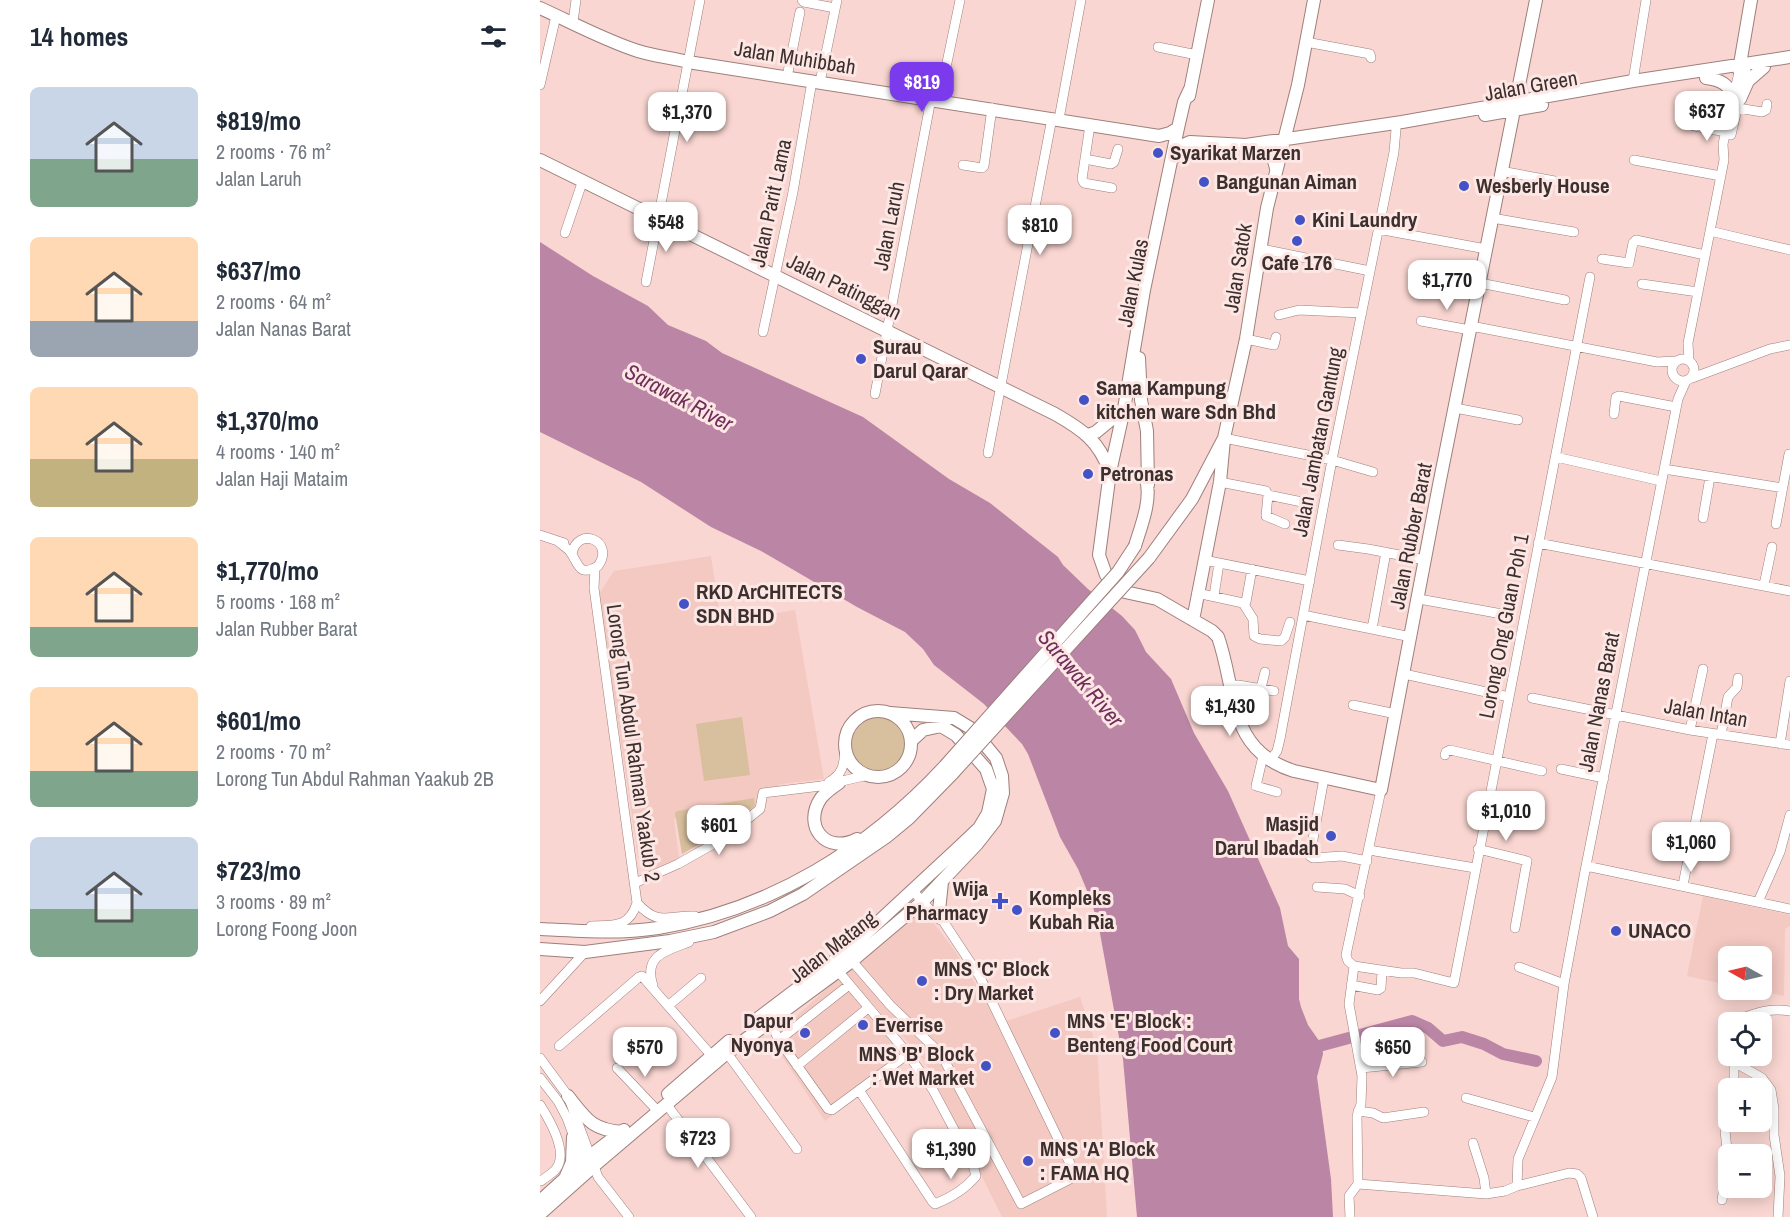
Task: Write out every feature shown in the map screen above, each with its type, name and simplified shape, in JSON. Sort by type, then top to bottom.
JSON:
[{"type":"main road","name":"Jalan Kulas","points":[[1208,0],[1144,290],[1124,409],[1110,472],[1099,555],[1106,575],[1114,585],[1125,592],[1157,599],[1218,637],[1239,722],[1244,733],[1267,759]]},
{"type":"main road","name":"Jalan Satok","points":[[1192,620],[1220,482],[1224,438],[1246,339],[1268,208],[1298,85],[1314,0]]},
{"type":"main road","name":"Jalan Rubber Barat","points":[[1381,790],[1536,0]]},
{"type":"main road","points":[[1743,68],[1751,0]]},
{"type":"main road","points":[[1743,68],[1758,0]]},
{"type":"main road","name":"Jalan Muhibbah","points":[[540,9],[573,22],[596,35],[637,50],[688,62],[1159,136]]},
{"type":"main road","name":"Jalan Green","points":[[1284,138],[1706,78],[1790,57]]},
{"type":"main road","name":"Jalan Green","points":[[1281,152],[1289,146],[1304,142],[1396,129],[1633,81],[1790,63]]},
{"type":"main road","points":[[1737,102],[1748,81],[1764,67]]},
{"type":"main road","points":[[1706,78],[1720,80],[1726,84],[1737,102]]},
{"type":"main road","name":"Jalan Kulas","points":[[949,769],[1118,572],[1135,546],[1142,523],[1148,485],[1147,431],[1140,391],[1139,356],[1179,128],[1184,102],[1190,89]]},
{"type":"main road","points":[[1159,136],[1179,128]]},
{"type":"main road","points":[[1159,136],[1168,143],[1175,154],[1181,146],[1190,142],[1262,148],[1275,160],[1276,172]]},
{"type":"main road","points":[[1246,145],[1284,138]]},
{"type":"main road","name":"Jalan Patinggan","points":[[540,160],[1055,414],[1088,435],[1106,461],[1110,472]]},
{"type":"main road","name":"Jalan Kulas","points":[[1132,356],[1144,468],[1148,485]]},
{"type":"main road","points":[[1088,435],[1096,432],[1124,409]]},
{"type":"main road","name":"Jalan Satok","points":[[949,769],[1149,558],[1192,499],[1224,438]]},
{"type":"main road","points":[[890,713],[904,724],[911,741],[910,754],[898,770],[880,776],[868,775],[852,765],[845,749],[846,735],[851,723],[871,711],[954,718],[972,729],[990,750],[1004,785],[1001,805],[995,821],[942,882],[932,908]]},
{"type":"main road","name":"Jalan Matang","points":[[540,1201],[561,1182],[591,1166],[623,1132],[660,1106],[711,1055],[848,951],[979,828],[988,813],[993,789],[981,762],[956,735],[941,726],[923,730],[911,741]]},
{"type":"main road","points":[[1267,759],[1294,771],[1381,790]]},
{"type":"main road","points":[[540,929],[607,931],[657,928],[704,917],[791,886],[825,866],[881,826],[949,769]]},
{"type":"main road","points":[[540,950],[585,952],[691,937],[770,911],[803,894],[886,837],[909,818],[949,769]]},
{"type":"main road","points":[[839,783],[821,798],[814,816],[818,833],[825,841],[841,844],[881,826]]},
{"type":"main road","points":[[932,908],[942,882]]},
{"type":"main road","name":"Jalan Matang","points":[[540,1214],[660,1106],[768,1020],[852,961],[910,911],[932,908]]},
{"type":"main road","points":[[568,1096],[590,1124],[600,1129],[623,1132]]},
{"type":"main road","points":[[561,1182],[572,1162],[573,1137]]},
{"type":"street","points":[[573,22],[576,0]]},
{"type":"street","points":[[646,282],[700,0]]},
{"type":"street","points":[[802,0],[836,4]]},
{"type":"street","name":"Jalan Laruh","points":[[875,394],[935,100],[960,0]]},
{"type":"street","points":[[988,453],[1030,240],[1082,0]]},
{"type":"street","points":[[1633,81],[1646,0]]},
{"type":"street","name":"Jalan Parit Lama","points":[[763,332],[816,81],[836,4]]},
{"type":"street","points":[[787,76],[800,12]]},
{"type":"street","points":[[540,85],[556,15]]},
{"type":"street","points":[[1306,42],[1370,54],[1371,58]]},
{"type":"street","points":[[1158,46],[1197,55]]},
{"type":"street","points":[[1685,362],[1743,68]]},
{"type":"street","points":[[1737,102],[1762,112],[1766,110],[1767,104]]},
{"type":"street","points":[[1724,160],[1723,144],[1737,102]]},
{"type":"street","points":[[963,165],[982,168],[984,166],[992,108]]},
{"type":"street","points":[[1090,125],[1082,179],[1084,183],[1112,188]]},
{"type":"street","points":[[1694,126],[1726,132]]},
{"type":"street","name":"Jalan Jambatan Gantung","points":[[1277,792],[1256,786],[1267,759],[1276,751],[1281,739],[1332,460],[1394,152],[1396,129]]},
{"type":"street","points":[[1085,159],[1111,164],[1114,162],[1118,149]]},
{"type":"street","points":[[1634,160],[1721,176]]},
{"type":"street","points":[[1501,171],[1593,188]]},
{"type":"street","points":[[565,233],[583,180]]},
{"type":"street","points":[[1492,218],[1574,232]]},
{"type":"street","points":[[1378,229],[1486,249]]},
{"type":"street","points":[[1710,231],[1790,250]]},
{"type":"street","points":[[1602,259],[1629,263],[1633,243],[1636,240],[1706,255]]},
{"type":"street","points":[[1262,249],[1370,271]]},
{"type":"street","name":"Lorong Ong Guan Poh 1","points":[[1382,970],[1414,973],[1454,982],[1590,277]]},
{"type":"street","points":[[1480,283],[1565,300]]},
{"type":"street","points":[[1642,284],[1698,292]]},
{"type":"street","points":[[1279,315],[1299,310],[1362,314]]},
{"type":"street","points":[[1420,321],[1577,346],[1657,362],[1685,362],[1707,371]]},
{"type":"street","points":[[1246,339],[1274,345],[1276,337]]},
{"type":"street","points":[[1657,362],[1674,376],[1689,380],[1707,371],[1770,349],[1790,345]]},
{"type":"street","points":[[1674,376],[1673,366],[1685,362]]},
{"type":"street","name":"Jalan Nanas Barat","points":[[1517,1186],[1518,1159],[1552,1077],[1564,984],[1661,481],[1677,403],[1689,380],[1685,362]]},
{"type":"street","name":"Jalan Nanas Barat","points":[[1674,376],[1677,403]]},
{"type":"street","points":[[1614,414],[1616,397],[1619,396],[1677,403]]},
{"type":"street","points":[[1455,408],[1518,420]]},
{"type":"street","points":[[1224,438],[1332,460],[1373,471]]},
{"type":"street","points":[[1776,524],[1789,454]]},
{"type":"street","points":[[1556,457],[1661,481]]},
{"type":"street","points":[[1664,469],[1783,488]]},
{"type":"street","points":[[1703,518],[1710,477]]},
{"type":"street","points":[[1220,482],[1266,491],[1268,495],[1302,502]]},
{"type":"street","points":[[1268,495],[1266,516],[1285,524]]},
{"type":"street","points":[[540,535],[560,542],[576,544],[588,538],[601,546],[602,560],[595,568],[594,588]]},
{"type":"street","points":[[560,542],[572,554],[575,563],[583,569],[594,588]]},
{"type":"street","points":[[1538,543],[1790,591]]},
{"type":"street","points":[[572,554],[576,544]]},
{"type":"street","points":[[1338,545],[1425,560]]},
{"type":"street","points":[[1764,585],[1773,547]]},
{"type":"street","points":[[1372,629],[1386,552]]},
{"type":"street","points":[[1204,560],[1310,580]]},
{"type":"street","points":[[1214,596],[1220,563]]},
{"type":"street","points":[[583,569],[595,568]]},
{"type":"street","points":[[1243,603],[1246,602],[1252,569]]},
{"type":"street","name":"Lorong Tun Abdul Rahman Yaakub 2","points":[[594,588],[638,903]]},
{"type":"street","points":[[1197,594],[1243,603],[1253,619],[1254,636],[1260,639],[1281,641],[1285,637],[1290,622]]},
{"type":"street","points":[[1419,599],[1502,614]]},
{"type":"street","points":[[1303,615],[1411,637]]},
{"type":"street","points":[[1690,730],[1702,669]]},
{"type":"street","points":[[1261,688],[1265,672]]},
{"type":"street","points":[[1404,674],[1509,697]]},
{"type":"street","points":[[1683,885],[1717,735],[1728,697],[1735,691],[1738,678]]},
{"type":"street","points":[[1785,745],[1790,681]]},
{"type":"street","points":[[1230,686],[1274,691]]},
{"type":"street","name":"Jalan Intan","points":[[1532,698],[1690,730],[1785,745]]},
{"type":"street","points":[[1353,705],[1396,714]]},
{"type":"street","points":[[821,786],[842,771],[845,749]]},
{"type":"street","points":[[1445,755],[1447,750],[1450,750],[1542,771]]},
{"type":"street","points":[[1561,769],[1604,778]]},
{"type":"street","points":[[634,883],[678,864],[724,838],[760,809],[763,793],[839,783],[868,775]]},
{"type":"street","points":[[1324,778],[1310,856],[1313,858],[1342,856],[1367,861]]},
{"type":"street","name":"Jalan Rubber Barat","points":[[1350,1217],[1349,1196],[1358,1184],[1357,1116],[1361,1104],[1360,1068],[1349,1004],[1354,966],[1346,955],[1381,790]]},
{"type":"street","points":[[1758,902],[1780,852],[1790,815]]},
{"type":"street","points":[[1478,849],[1527,861],[1515,928]]},
{"type":"street","points":[[1369,850],[1475,868]]},
{"type":"street","points":[[1586,866],[1790,909]]},
{"type":"street","points":[[1317,887],[1345,889],[1360,896]]},
{"type":"street","points":[[852,961],[890,1005],[941,1054],[1021,1204],[1025,1204],[1076,1176],[980,977],[916,888]]},
{"type":"street","points":[[638,903],[648,915],[656,918],[704,917]]},
{"type":"street","points":[[572,931],[626,921],[634,914],[638,903]]},
{"type":"street","points":[[655,991],[651,980],[652,964],[655,958],[663,952],[689,942],[691,937]]},
{"type":"street","points":[[540,1001],[585,952]]},
{"type":"street","points":[[1351,985],[1378,990],[1381,988],[1382,970],[1354,966]]},
{"type":"street","points":[[1519,967],[1564,984]]},
{"type":"street","points":[[838,971],[908,1054],[933,1090],[973,1165],[976,1176],[969,1184],[935,1204],[860,1090]]},
{"type":"street","points":[[559,1046],[639,977],[645,977],[711,1055]]},
{"type":"street","points":[[668,1006],[701,978]]},
{"type":"street","points":[[779,1040],[849,985]]},
{"type":"street","points":[[797,1066],[868,1008]]},
{"type":"street","points":[[1756,1012],[1772,1009],[1790,1011]]},
{"type":"street","points":[[768,1020],[797,1066],[828,1109],[832,1110],[908,1054]]},
{"type":"street","points":[[727,1053],[797,1149]]},
{"type":"street","points":[[540,1058],[568,1096],[591,1166]]},
{"type":"street","points":[[1360,1068],[1422,1062]]},
{"type":"street","points":[[1744,1066],[1762,1078],[1771,1090],[1780,1176],[1778,1217]]},
{"type":"street","points":[[617,1068],[660,1106],[751,1217]]},
{"type":"street","points":[[540,1078],[558,1101],[573,1137],[591,1166],[629,1217]]},
{"type":"street","points":[[1466,1098],[1534,1117]]},
{"type":"street","points":[[540,1105],[551,1122],[560,1146],[560,1162],[557,1168],[541,1181]]},
{"type":"street","points":[[1358,1111],[1373,1113],[1383,1118],[1424,1112]]},
{"type":"street","points":[[1722,1200],[1728,1160],[1725,1132]]},
{"type":"street","points":[[1473,1143],[1484,1178],[1486,1194]]},
{"type":"street","points":[[1358,1184],[1486,1194],[1569,1173],[1577,1174],[1581,1178],[1593,1217]]},
{"type":"shaded area","points":[[711,556],[721,622],[795,610],[824,779],[781,784],[752,806],[674,819],[679,858],[650,871],[638,857],[599,594],[614,571]]},
{"type":"shaded area","points":[[742,717],[750,775],[704,781],[696,724]]},
{"type":"shaded area","points":[[878,717],[888,719],[897,725],[903,734],[905,744],[903,754],[897,763],[888,769],[878,771],[868,769],[859,763],[853,754],[851,744],[853,734],[859,725],[868,719]]},
{"type":"shaded area","points":[[754,798],[755,806],[717,834],[682,854],[675,813],[677,811]]},
{"type":"shaded area","points":[[1703,896],[1790,915],[1790,926],[1785,929],[1784,996],[1772,994],[1772,946],[1718,946],[1718,983],[1687,976]]},
{"type":"shaded area","points":[[922,908],[955,951],[1000,1023],[1080,997],[1097,1048],[1107,1217],[1002,1217],[925,1061],[844,972]]},
{"type":"shaded area","points":[[840,976],[910,1058],[825,1121],[771,1040]]},
{"type":"water","name":"Sarawak River","points":[[540,242],[593,276],[648,306],[668,325],[706,341],[722,353],[863,417],[949,479],[990,503],[1058,557],[1063,565],[1088,589],[1122,616],[1135,630],[1146,652],[1171,679],[1194,733],[1228,791],[1280,908],[1288,946],[1299,959],[1301,1007],[1308,1025],[1322,1045],[1323,1054],[1317,1077],[1331,1179],[1333,1217],[1137,1217],[1123,1059],[1099,928],[1091,900],[1078,869],[1060,837],[1022,744],[984,704],[934,665],[923,649],[905,632],[761,551],[711,527],[641,482],[540,432]]},
{"type":"waterway","points":[[1308,1049],[1412,1021],[1428,1028],[1443,1041],[1462,1037],[1484,1044],[1503,1054],[1536,1061]]},
{"type":"place","name":"Syarikat Marzen","points":[[1158,153]]},
{"type":"place","name":"Bangunan Aiman","points":[[1204,182]]},
{"type":"place","name":"Wesberly House","points":[[1464,186]]},
{"type":"place","name":"Kini Laundry","points":[[1300,220]]},
{"type":"place","name":"Cafe 176","points":[[1297,241]]},
{"type":"place","name":"Surau Darul Qarar","points":[[861,359]]},
{"type":"place","name":"Sama Kampung kitchen ware Sdn Bhd","points":[[1084,400]]},
{"type":"place","name":"Petronas","points":[[1088,474]]},
{"type":"place","name":"RKD ArCHITECTS SDN BHD","points":[[684,604]]},
{"type":"place","name":"Masjid Darul Ibadah","points":[[1331,836]]},
{"type":"place","name":"Wija Pharmacy","points":[[1000,901]]},
{"type":"place","name":"Kompleks Kubah Ria","points":[[1017,910]]},
{"type":"place","name":"UNACO","points":[[1616,931]]},
{"type":"place","name":"MNS 'C' Block : Dry Market","points":[[922,981]]},
{"type":"place","name":"Everrise","points":[[863,1025]]},
{"type":"place","name":"Dapur Nyonya","points":[[805,1033]]},
{"type":"place","name":"MNS 'E' Block : Benteng Food Court","points":[[1055,1033]]},
{"type":"place","name":"MNS 'B' Block : Wet Market","points":[[986,1066]]},
{"type":"place","name":"MNS 'A' Block : FAMA HQ","points":[[1028,1161]]}]
